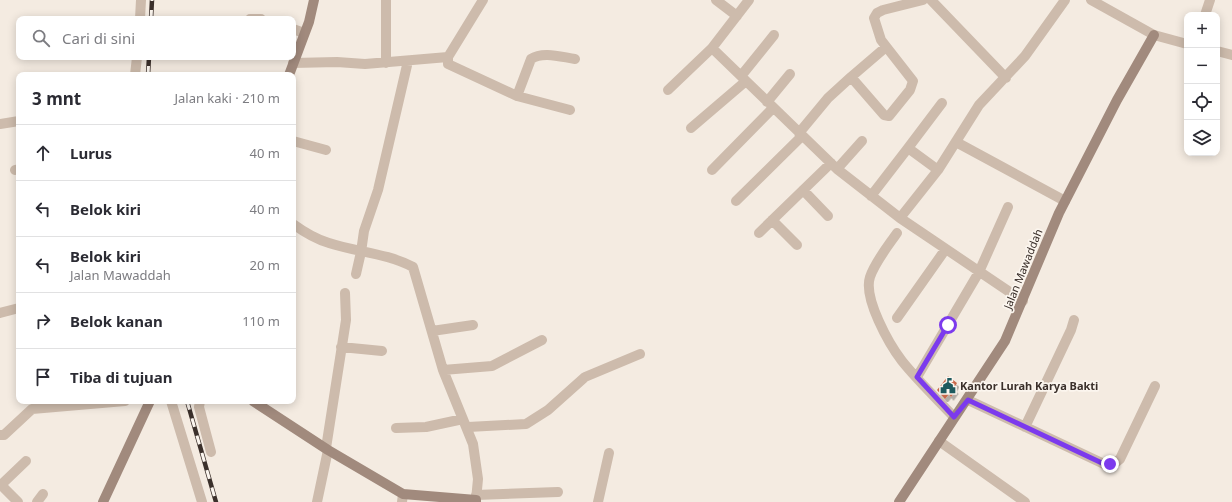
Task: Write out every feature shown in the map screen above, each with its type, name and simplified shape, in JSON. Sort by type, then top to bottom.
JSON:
[{"type":"street","points":[[140,16],[141,0]]},
{"type":"street","points":[[296,55],[309,22],[314,0]]},
{"type":"street","points":[[386,0],[386,62]]},
{"type":"street","points":[[483,0],[448,57],[449,66],[517,96],[570,110]]},
{"type":"street","points":[[668,90],[712,48],[749,0]]},
{"type":"street","points":[[851,77],[884,115],[889,116],[913,86],[913,81],[886,47],[874,22],[877,13],[923,0]]},
{"type":"street","points":[[931,0],[1006,78]]},
{"type":"street","points":[[900,218],[938,170],[979,105],[1006,78],[1025,56],[1064,0]]},
{"type":"street","points":[[1206,12],[1210,0]]},
{"type":"street","points":[[1094,1],[1154,35],[1184,43]]},
{"type":"street","points":[[719,2],[737,16]]},
{"type":"street","points":[[296,30],[304,33]]},
{"type":"street","points":[[691,128],[743,79],[774,34]]},
{"type":"street","name":"Jalan Mawaddah","points":[[899,502],[940,441],[954,417],[968,400],[1005,341],[1065,201],[1117,100],[1154,35]]},
{"type":"street","points":[[736,201],[800,135],[828,98],[886,47]]},
{"type":"street","points":[[712,48],[800,135],[834,166],[900,218],[945,250],[1023,301]]},
{"type":"street","points":[[1220,52],[1232,55]]},
{"type":"street","points":[[517,96],[531,59],[536,56],[543,55],[575,59]]},
{"type":"street","points":[[293,63],[337,62],[365,64],[448,57]]},
{"type":"street","points":[[135,72],[137,60]]},
{"type":"street","points":[[290,72],[294,60]]},
{"type":"street","points":[[356,274],[364,232],[378,190],[408,61]]},
{"type":"street","points":[[712,170],[770,105],[790,74]]},
{"type":"street","points":[[871,196],[942,103]]},
{"type":"street","points":[[0,124],[16,121]]},
{"type":"street","points":[[760,233],[803,190],[834,166],[862,141]]},
{"type":"street","points":[[296,142],[326,150]]},
{"type":"street","points":[[956,142],[1065,201]]},
{"type":"street","points":[[908,148],[938,170]]},
{"type":"street","points":[[803,190],[828,216]]},
{"type":"street","points":[[917,377],[979,272],[1008,207]]},
{"type":"street","points":[[772,220],[797,246]]},
{"type":"street","points":[[296,226],[310,236],[328,243],[361,252],[396,259],[413,267],[443,370],[466,423],[476,459],[478,479],[476,499]]},
{"type":"street","points":[[897,233],[870,276],[869,292],[883,329],[902,361],[954,417]]},
{"type":"street","points":[[898,318],[945,250]]},
{"type":"street","points":[[317,502],[327,449],[346,320],[345,293]]},
{"type":"street","points":[[0,313],[16,309]]},
{"type":"street","points":[[1025,427],[1071,330],[1074,320]]},
{"type":"street","points":[[432,331],[473,325]]},
{"type":"street","points":[[443,370],[492,366],[542,340]]},
{"type":"street","points":[[342,347],[382,351]]},
{"type":"street","points":[[396,428],[466,423],[526,424],[548,410],[585,377],[640,354]]},
{"type":"street","points":[[968,400],[1104,464],[1115,463],[1120,459],[1155,386]]},
{"type":"street","points":[[0,435],[4,435],[32,410],[94,404]]},
{"type":"street","points":[[103,502],[149,404]]},
{"type":"street","points":[[172,404],[202,502]]},
{"type":"street","points":[[200,404],[199,408],[211,452]]},
{"type":"street","points":[[258,404],[403,498],[476,499],[558,492]]},
{"type":"street","points":[[940,441],[1025,502]]},
{"type":"street","points":[[598,502],[609,453]]},
{"type":"street","points":[[18,502],[1,485],[26,461]]},
{"type":"building","name":"Kantor Lurah Karya Bakti","points":[[948,376],[957,383],[954,388],[956,390],[951,397],[949,394],[945,399],[937,390]]},
{"type":"railway","points":[[151,16],[152,0]]},
{"type":"railway","points":[[148,72],[149,60]]},
{"type":"railway","points":[[188,404],[216,502]]},
{"type":"place","name":"Kantor Lurah Karya Bakti","points":[[948,386]]},
{"type":"route","points":[[948,325],[917,377],[954,417],[968,400],[1104,464],[1110,464]]}]
